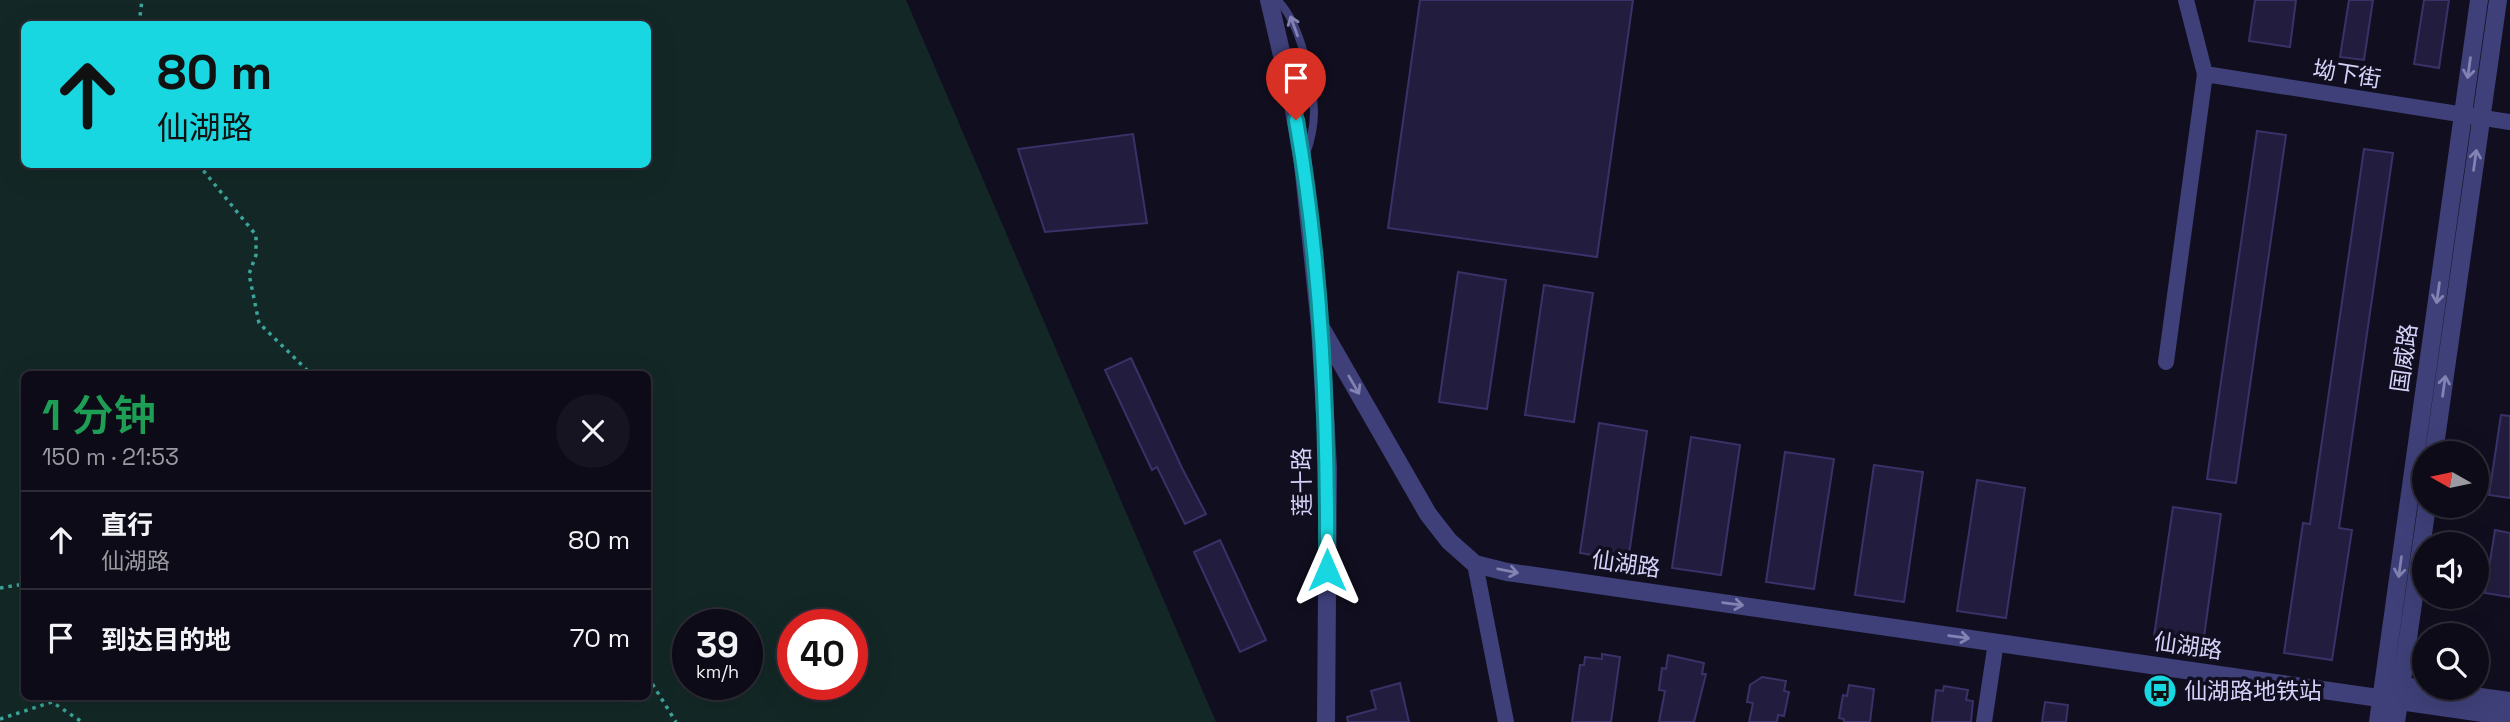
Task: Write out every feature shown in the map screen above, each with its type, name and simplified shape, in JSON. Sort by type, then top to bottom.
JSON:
[{"type":"street","name":"仙湖路","points":[[1269,0],[1292,99],[1303,164],[1320,326],[1428,514],[1449,541],[1475,564],[1507,572],[1996,642],[2394,695],[2510,717]]},
{"type":"street","points":[[2166,362],[2206,74],[2186,0]]},
{"type":"street","name":"国威路","points":[[2396,722],[2394,695],[2479,0]]},
{"type":"street","name":"国威路","points":[[2436,441],[2498,0]]},
{"type":"street","name":"坳下街","points":[[2206,74],[2510,122]]},
{"type":"street","name":"莲十路","points":[[1320,326],[1328,468],[1325,722]]},
{"type":"street","name":"国威路","points":[[2378,722],[2394,695],[2425,518]]},
{"type":"street","points":[[1475,564],[1506,722]]},
{"type":"street","points":[[1984,722],[1996,642]]},
{"type":"street","name":"仙湖路","points":[[2394,695],[2510,701]]},
{"type":"lane","points":[[1278,0],[1294,20],[1311,87],[1314,112],[1312,137],[1303,164]]},
{"type":"path","points":[[139,21],[142,0]]},
{"type":"path","points":[[201,168],[256,235],[256,254],[249,274],[259,323],[308,371]]},
{"type":"path","points":[[0,588],[21,584]]},
{"type":"path","points":[[651,682],[676,722]]},
{"type":"path","points":[[0,719],[52,702],[82,722]]},
{"type":"green space","points":[[0,0],[906,0],[1216,722],[0,722]]},
{"type":"building","points":[[1420,0],[1633,0],[1597,257],[1388,228]]},
{"type":"building","points":[[2255,0],[2296,0],[2290,47],[2249,41]]},
{"type":"building","points":[[2349,0],[2373,0],[2364,60],[2340,57]]},
{"type":"building","points":[[2424,0],[2449,0],[2439,68],[2414,64]]},
{"type":"building","points":[[2257,131],[2286,135],[2236,483],[2207,479]]},
{"type":"building","points":[[1133,134],[1147,223],[1045,232],[1018,149]]},
{"type":"building","points":[[2364,149],[2393,153],[2339,528],[2352,530],[2332,660],[2284,653],[2303,523],[2310,524]]},
{"type":"building","points":[[1458,272],[1506,280],[1487,409],[1439,402]]},
{"type":"building","points":[[1544,285],[1593,293],[1574,422],[1525,415]]},
{"type":"building","points":[[1131,358],[1206,514],[1185,524],[1157,467],[1152,470],[1105,370]]},
{"type":"building","points":[[2501,415],[2510,416],[2510,498],[2489,495]]},
{"type":"building","points":[[1599,423],[1647,431],[1628,561],[1580,553]]},
{"type":"building","points":[[1691,437],[1740,445],[1721,575],[1672,568]]},
{"type":"building","points":[[1785,452],[1834,459],[1814,589],[1766,582]]},
{"type":"building","points":[[1874,465],[1923,472],[1904,602],[1855,595]]},
{"type":"building","points":[[1977,480],[2025,488],[2006,618],[1957,611]]},
{"type":"building","points":[[2173,507],[2221,514],[2203,644],[2154,636]]},
{"type":"building","points":[[2495,530],[2510,533],[2510,597],[2489,594],[2489,568]]},
{"type":"building","points":[[1220,540],[1266,640],[1240,652],[1194,552]]},
{"type":"building","points":[[1602,654],[1620,657],[1611,722],[1572,722],[1580,665],[1584,665],[1585,657],[1602,659]]},
{"type":"building","points":[[1668,655],[1704,663],[1702,674],[1706,674],[1694,722],[1659,722],[1665,691],[1659,690],[1662,668],[1666,669]]},
{"type":"building","points":[[1762,677],[1786,681],[1784,691],[1789,692],[1784,716],[1778,715],[1777,722],[1749,722],[1753,703],[1747,702],[1750,685]]},
{"type":"building","points":[[1400,683],[1409,722],[1348,722],[1347,717],[1376,709],[1371,691]]},
{"type":"building","points":[[1849,685],[1874,689],[1870,722],[1844,722],[1844,719],[1839,718],[1843,695],[1847,696]]},
{"type":"building","points":[[1944,686],[1968,690],[1966,700],[1973,701],[1971,722],[1932,722],[1936,690],[1943,691]]},
{"type":"building","points":[[2045,702],[2068,705],[2066,722],[2042,722]]},
{"type":"place","name":"仙湖路地铁站","points":[[2160,691]]},
{"type":"route","points":[[1296,120],[1320,326],[1328,468],[1327,570]]}]
